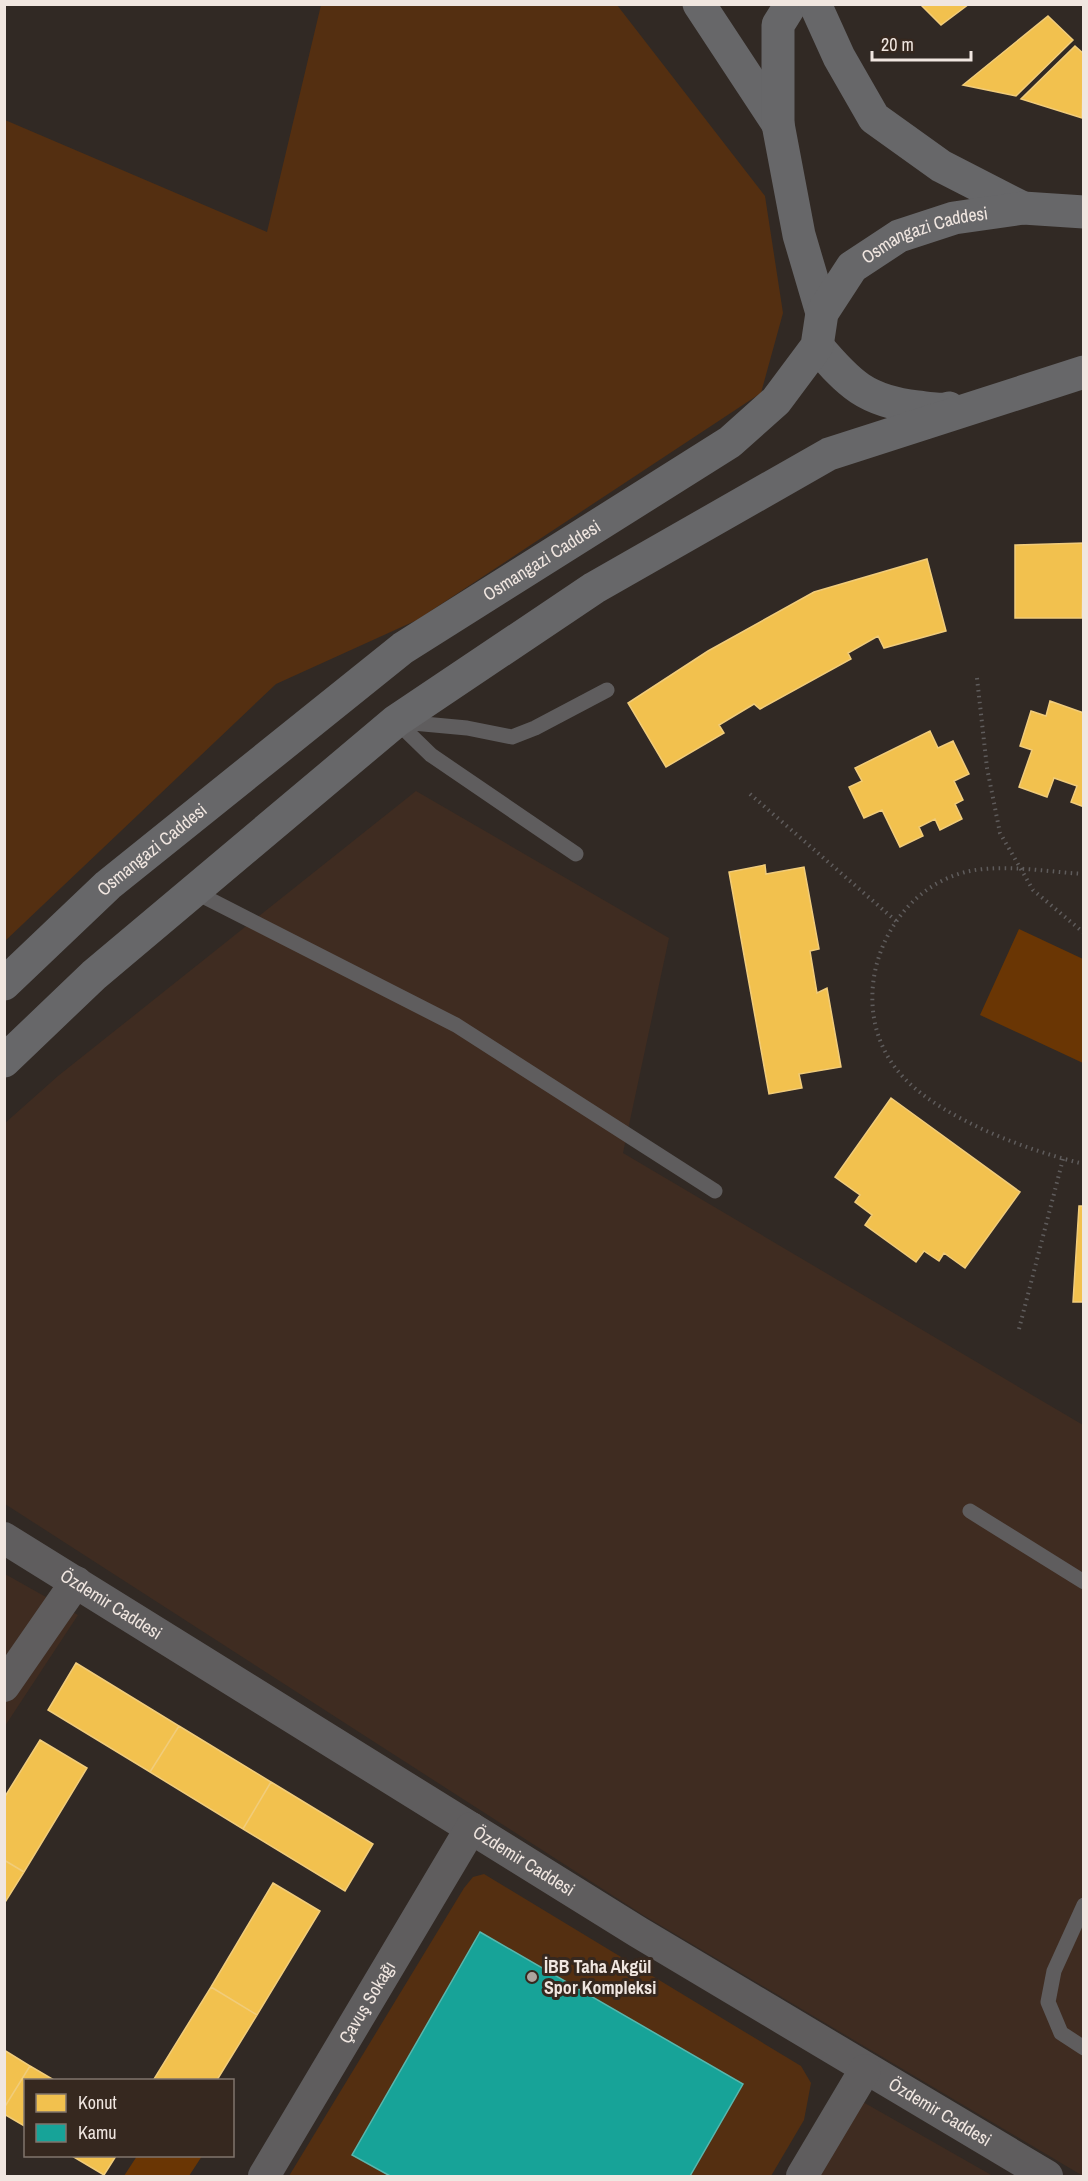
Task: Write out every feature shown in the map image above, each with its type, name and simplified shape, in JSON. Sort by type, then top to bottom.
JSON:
[{"type":"main road","points":[[699,4],[778,124]]},
{"type":"main road","points":[[791,4],[778,25],[778,124],[799,235],[822,313]]},
{"type":"main road","points":[[815,4],[838,57],[874,118],[941,166],[1023,208]]},
{"type":"main road","name":"Osmangazi Caddesi","points":[[4,984],[108,885],[403,648],[730,441],[776,401],[817,346],[822,313],[852,267],[898,236],[954,218],[1023,208],[1070,212]]},
{"type":"main road","points":[[1070,212],[1083,230]]},
{"type":"main road","points":[[817,346],[839,373],[867,395],[899,405],[944,409],[1000,398]]},
{"type":"main road","points":[[1048,384],[1083,353]]},
{"type":"main road","points":[[4,1061],[94,975],[396,721],[594,588],[829,454],[1083,372]]},
{"type":"street","name":"Özdemir Caddesi","points":[[4,1538],[865,2070],[1047,2176]]},
{"type":"street","points":[[4,1686],[76,1582]]},
{"type":"street","name":"Çavuş Sokağı","points":[[264,2176],[471,1828]]},
{"type":"street","points":[[802,2176],[865,2070]]},
{"type":"lane","points":[[396,721],[467,728],[512,737],[535,728],[607,690]]},
{"type":"lane","points":[[396,721],[431,755],[576,854]]},
{"type":"lane","points":[[193,891],[456,1025],[716,1191]]},
{"type":"lane","points":[[970,1511],[1083,1582]]},
{"type":"lane","points":[[1083,1905],[1054,1971],[1048,2002],[1061,2032],[1083,2048]]},
{"type":"path","points":[[977,678],[987,768],[1000,833],[1033,890],[1083,933]]},
{"type":"path","points":[[750,794],[896,921]]},
{"type":"path","points":[[1083,874],[983,869],[945,879],[912,901],[887,932],[874,968],[872,1007],[882,1046],[904,1078],[935,1103],[997,1135],[1083,1164]]},
{"type":"path","points":[[1019,1329],[1063,1159]]},
{"type":"shaded area","points":[[321,5],[617,5],[765,196],[783,313],[761,393],[417,620],[276,684],[5,941],[5,120],[267,232]]},
{"type":"shaded area","points":[[416,791],[669,938],[623,1153],[1083,1425],[1083,2176],[643,1915],[5,1504],[4,1124],[58,1076]]},
{"type":"shaded area","points":[[1019,929],[1083,959],[1083,1063],[980,1015]]},
{"type":"shaded area","points":[[5,1574],[78,1615],[5,1726]]},
{"type":"shaded area","name":"İBB Taha Akgül Spor Kompleksi","points":[[484,1874],[801,2066],[811,2083],[804,2120],[771,2176],[289,2176],[464,1888],[473,1877]]},
{"type":"shaded area","points":[[856,2098],[993,2176],[814,2176]]},
{"type":"shaded area","points":[[136,2157],[201,2157],[189,2176],[124,2176]]},
{"type":"building: Konut","points":[[920,4],[969,4],[941,25]]},
{"type":"building: Konut","points":[[1048,16],[1073,40],[1016,96],[963,85]]},
{"type":"building: Konut","points":[[1075,46],[1084,54],[1082,118],[1021,99]]},
{"type":"building: Konut","points":[[1084,543],[1082,618],[1015,618],[1015,545]]},
{"type":"building: Konut","points":[[927,559],[946,631],[884,648],[878,636],[848,653],[851,659],[760,709],[754,704],[719,725],[724,733],[666,767],[628,703],[708,651],[814,592]]},
{"type":"building: Konut","points":[[1050,701],[1084,713],[1084,807],[1071,802],[1077,786],[1054,778],[1047,797],[1019,787],[1032,750],[1020,746],[1031,711],[1046,716]]},
{"type":"building: Konut","points":[[930,731],[938,748],[953,741],[969,774],[954,781],[963,800],[955,804],[962,819],[940,830],[935,819],[919,827],[923,836],[900,847],[882,810],[864,818],[849,787],[862,781],[855,768]]},
{"type":"building: Konut","points":[[765,865],[766,874],[804,867],[819,949],[810,951],[817,993],[827,988],[841,1067],[799,1074],[802,1088],[769,1094],[729,872]]},
{"type":"building: Konut","points":[[891,1098],[1020,1192],[965,1268],[944,1253],[939,1261],[924,1251],[916,1262],[865,1225],[872,1215],[855,1202],[860,1195],[835,1177]]},
{"type":"building: Konut","points":[[1079,1206],[1084,1206],[1084,1302],[1073,1302]]},
{"type":"building: Konut","points":[[76,1663],[179,1726],[150,1772],[48,1710]]},
{"type":"building: Konut","points":[[179,1726],[271,1782],[243,1829],[150,1772]]},
{"type":"building: Konut","points":[[40,1740],[87,1768],[24,1872],[4,1860],[4,1798]]},
{"type":"building: Konut","points":[[271,1782],[373,1844],[345,1891],[243,1829]]},
{"type":"building: Konut","points":[[4,1860],[24,1872],[4,1904]]},
{"type":"building: Konut","points":[[273,1883],[320,1911],[257,2015],[211,1987]]},
{"type":"building: Konut","points":[[211,1987],[257,2015],[218,2079],[154,2079]]},
{"type":"building: Konut","points":[[4,2050],[30,2066],[4,2108]]},
{"type":"building: Konut","points":[[30,2066],[52,2079],[24,2079],[24,2126],[4,2114],[4,2108]]},
{"type":"building: Konut","points":[[74,2157],[115,2157],[104,2175]]},
{"type":"building: Kamu","name":"İBB Taha Akgül Spor Kompleksi","points":[[480,1932],[743,2084],[690,2176],[390,2176],[352,2155]]},
{"type":"place","name":"İBB Taha Akgül Spor Kompleksi","points":[[532,1977]]}]
